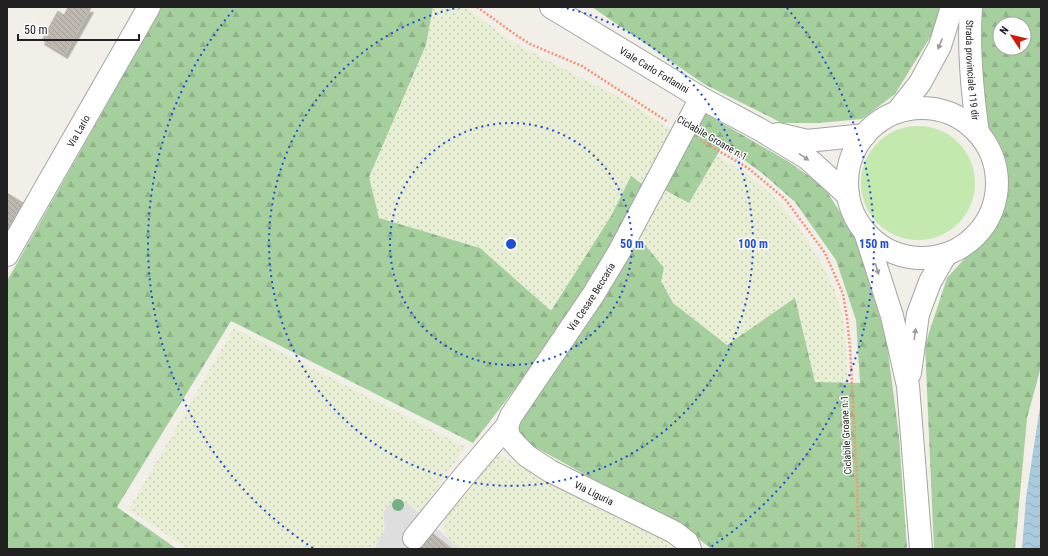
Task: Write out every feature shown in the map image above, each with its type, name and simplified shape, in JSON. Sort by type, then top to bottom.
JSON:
[{"type":"street","name":"Via Lario","points":[[7,255],[149,7]]},
{"type":"street","name":"Viale Carlo Forlanini","points":[[551,7],[701,98],[759,129],[807,158],[848,195]]},
{"type":"street","points":[[897,112],[920,83],[936,52],[952,7]]},
{"type":"street","name":"Strada provinciale 119 dir","points":[[971,7],[969,30],[971,79],[978,133]]},
{"type":"street","name":"Via Cesare Beccaria","points":[[414,538],[507,426],[511,416],[593,295],[643,208],[701,98]]},
{"type":"street","points":[[926,108],[940,110],[954,115],[967,123],[978,133],[992,158],[996,173],[996,187],[994,202],[989,216],[971,239],[959,248],[946,254],[916,258],[888,250],[865,232],[854,215],[848,195],[847,182],[850,163],[857,145],[874,125],[897,112],[926,108]]},
{"type":"street","name":"Viale Carlo Forlanini","points":[[759,129],[807,140],[865,135]]},
{"type":"street","points":[[865,232],[892,316],[908,386],[921,549]]},
{"type":"street","points":[[908,386],[918,314],[930,282],[946,254]]},
{"type":"street","name":"Via Liguria","points":[[507,426],[509,437],[527,456],[557,474],[674,532],[687,542],[690,549]]},
{"type":"path","name":"Ciclabile Groane n.1","points":[[477,7],[516,36],[530,44],[582,66],[650,111],[717,148],[748,168],[785,199],[825,253],[843,294],[847,318],[857,479],[859,549]]},
{"type":"shaded area","points":[[395,498],[405,501],[460,549],[374,549],[385,529],[383,512]]},
{"type":"green space","points":[[162,7],[433,7],[426,45],[369,177],[379,218],[480,248],[551,311],[611,216],[631,176],[648,188],[552,341],[473,443],[231,321],[117,507],[177,549],[7,549],[7,281]]},
{"type":"green space","points":[[433,7],[466,7],[512,42],[625,100],[676,133],[648,188],[631,176],[611,216],[551,311],[480,248],[379,218],[369,177],[426,45]]},
{"type":"green space","points":[[592,7],[943,7],[937,26],[895,94],[862,119],[819,123],[782,123],[704,84]]},
{"type":"green space","points":[[979,7],[1041,7],[1041,367],[1027,418],[1015,549],[934,549],[925,345],[947,278],[999,221],[1003,197],[1003,161],[987,133],[983,72],[977,19]]},
{"type":"green space","points":[[701,111],[789,162],[824,187],[854,234],[886,337],[899,436],[907,549],[712,549],[693,535],[522,440],[517,425],[635,233],[664,268],[661,281],[673,303],[727,345],[795,298],[815,382],[860,383],[856,320],[836,260],[795,202],[762,173],[723,145],[689,203],[661,188]]},
{"type":"green space","points":[[918,126],[929,127],[940,131],[958,143],[970,161],[974,172],[974,194],[970,205],[958,223],[940,235],[929,239],[918,240],[907,239],[896,235],[878,223],[866,205],[862,194],[861,183],[862,172],[866,161],[878,143],[896,131],[907,127]]},
{"type":"green space","points":[[717,156],[746,173],[771,194],[796,223],[822,264],[835,290],[844,322],[848,382],[815,382],[795,299],[728,345],[673,303],[635,233],[661,188],[689,203]]},
{"type":"green space","points":[[234,328],[465,447],[420,513],[405,501],[395,498],[383,512],[385,529],[374,549],[188,549],[129,509]]},
{"type":"green space","points":[[497,454],[662,530],[684,549],[460,549],[449,540],[443,527],[446,510]]},
{"type":"water","points":[[1041,400],[1041,549],[1022,549],[1026,498]]},
{"type":"building","points":[[68,7],[91,8],[65,54],[42,40],[58,11],[64,15]]},
{"type":"building","points":[[7,193],[25,204],[7,234]]},
{"type":"building","points":[[431,532],[452,549],[428,549],[422,544]]},
{"type":"building","points":[[421,544],[427,549],[416,549]]}]
